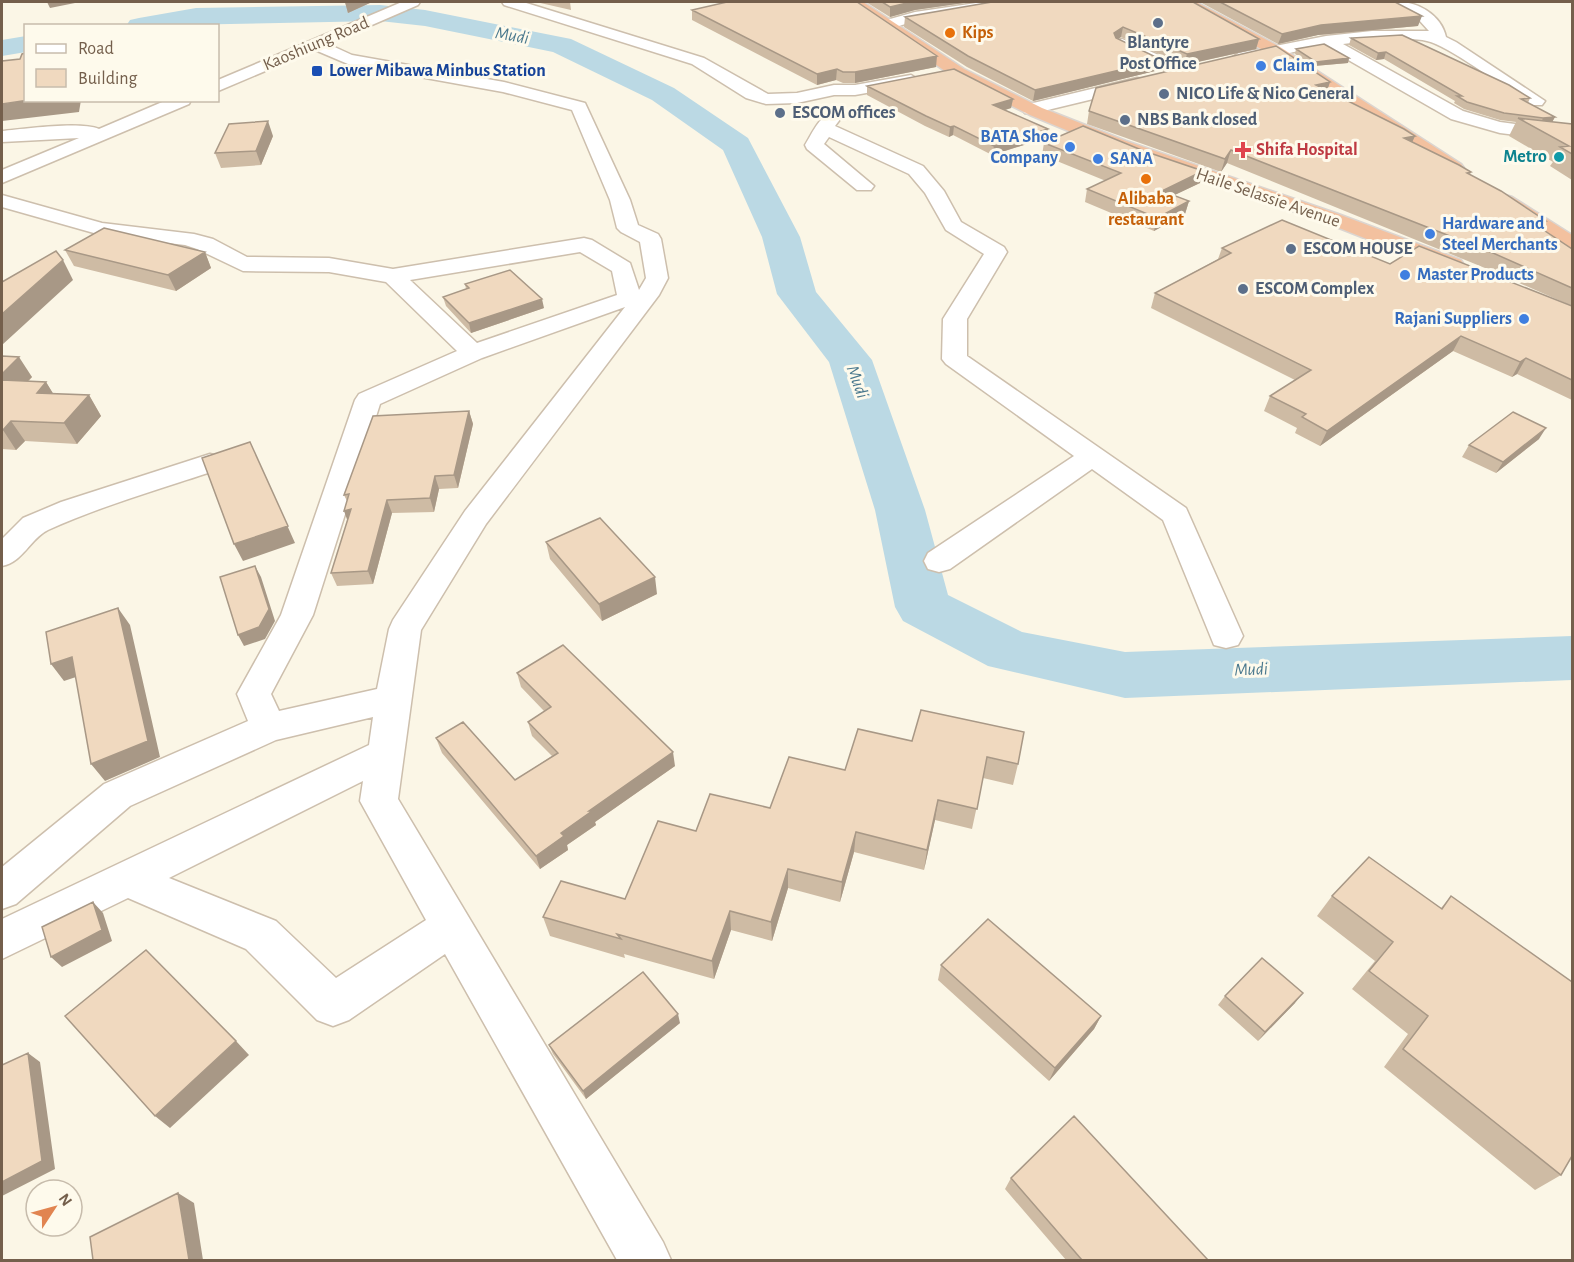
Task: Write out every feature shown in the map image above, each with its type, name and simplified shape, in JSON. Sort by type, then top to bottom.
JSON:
[{"type":"highway","name":"Haile Selassie Avenue","points":[[854,2],[956,70],[993,92],[1031,109],[1149,157],[1332,219],[1465,270]]},
{"type":"highway","points":[[1186,2],[1274,50],[1467,176]]},
{"type":"highway","points":[[1486,189],[1572,244]]},
{"type":"street","points":[[509,2],[698,61],[752,94],[766,99],[797,98],[834,90],[855,90],[956,70]]},
{"type":"street","points":[[888,24],[1007,2]]},
{"type":"street","points":[[1401,2],[1434,24],[1438,31],[1438,38]]},
{"type":"street","name":"Kaoshiung Road","points":[[219,86],[407,4]]},
{"type":"street","points":[[1228,61],[1326,41],[1414,34],[1438,38],[1536,100]]},
{"type":"street","points":[[1326,41],[1457,115],[1479,124],[1498,129],[1572,137]]},
{"type":"street","points":[[1031,109],[1187,71],[1122,44]]},
{"type":"street","points":[[316,45],[348,59],[504,87],[579,107],[620,200],[628,228],[650,239],[657,278],[647,295],[475,518],[405,629],[379,801],[645,1260]]},
{"type":"street","points":[[834,90],[842,105],[814,145],[864,186]]},
{"type":"street","points":[[2,177],[178,102]]},
{"type":"street","points":[[824,128],[916,170],[934,191],[953,226],[996,252],[955,319],[955,359],[1176,515],[1226,636]]},
{"type":"street","points":[[2,136],[61,132],[106,133]]},
{"type":"street","points":[[2,201],[101,229],[186,239],[205,244],[243,264],[329,266],[393,276],[584,245],[622,268],[629,298],[473,353],[368,400],[297,615],[254,694],[269,728]]},
{"type":"street","points":[[393,276],[473,353]]},
{"type":"street","points":[[939,561],[1093,456]]},
{"type":"street","points":[[2,556],[34,525],[71,509],[210,463]]},
{"type":"street","points":[[3,888],[117,795],[269,728],[393,699]]},
{"type":"street","points":[[2,940],[386,753]]},
{"type":"street","points":[[127,879],[261,935],[333,1005],[452,926]]},
{"type":"building","points":[[727,2],[857,2],[937,56],[855,72],[843,72],[837,69],[817,74],[692,10]]},
{"type":"building","points":[[882,2],[911,2],[890,7]]},
{"type":"building","points":[[992,2],[1193,2],[1259,39],[1187,54],[1123,27],[1114,33],[1116,38],[1162,60],[1035,90],[968,56],[905,17]]},
{"type":"building","points":[[1220,2],[1395,2],[1422,16],[1321,25],[1282,34]]},
{"type":"building","points":[[1402,35],[1509,85],[1530,98],[1521,99],[1555,117],[1543,118],[1504,113],[1467,102],[1457,96],[1462,96],[1386,52],[1378,53],[1351,38]]},
{"type":"building","points":[[1324,44],[1349,58],[1316,62],[1296,49]]},
{"type":"building","points":[[1276,46],[1330,82],[1316,85],[1404,129],[1415,136],[1404,138],[1471,172],[1467,173],[1501,191],[1546,221],[1533,223],[1572,249],[1572,288],[1493,253],[1231,150],[1225,159],[1089,111],[1096,88]]},
{"type":"building","points":[[24,54],[24,101],[2,104],[2,61],[20,59]]},
{"type":"building","points":[[954,69],[1013,99],[993,105],[1048,129],[994,146],[954,126],[950,127],[926,116],[867,86]]},
{"type":"building","points":[[1518,118],[1572,124],[1572,154],[1560,147],[1569,146]]},
{"type":"building","points":[[268,121],[256,151],[215,153],[229,124]]},
{"type":"building","points":[[1083,126],[1144,151],[1203,171],[1162,191],[1189,201],[1157,218],[1087,189],[1121,173],[1044,143]]},
{"type":"building","points":[[1282,220],[1390,264],[1419,246],[1572,306],[1572,380],[1526,358],[1520,362],[1461,336],[1327,431],[1302,417],[1306,414],[1270,396],[1311,370],[1155,293],[1231,253],[1222,248]]},
{"type":"building","points":[[104,228],[205,252],[168,275],[65,250]]},
{"type":"building","points":[[56,251],[63,260],[2,314],[2,282]]},
{"type":"building","points":[[510,270],[542,299],[469,323],[443,297],[469,288],[465,284]]},
{"type":"building","points":[[2,356],[19,357],[2,374]]},
{"type":"building","points":[[2,380],[46,382],[37,393],[89,395],[64,423],[11,421],[2,430]]},
{"type":"building","points":[[469,411],[454,475],[435,476],[430,498],[387,500],[368,571],[331,573],[351,509],[344,511],[349,494],[344,495],[373,416]]},
{"type":"building","points":[[1513,412],[1546,428],[1503,462],[1469,445]]},
{"type":"building","points":[[250,442],[288,526],[234,544],[202,458]]},
{"type":"building","points":[[600,518],[655,577],[599,604],[546,542]]},
{"type":"building","points":[[255,566],[269,609],[259,627],[238,635],[220,577]]},
{"type":"building","points":[[118,608],[148,741],[91,764],[72,657],[51,664],[46,632]]},
{"type":"building","points":[[563,645],[673,752],[589,811],[592,811],[561,833],[564,836],[536,856],[436,738],[463,722],[515,780],[558,753],[528,722],[551,707],[517,673]]},
{"type":"building","points":[[921,710],[1024,732],[1018,764],[987,757],[977,809],[938,800],[927,850],[856,832],[842,882],[788,869],[771,922],[730,911],[712,961],[617,934],[621,939],[543,917],[561,881],[625,899],[658,821],[696,831],[710,794],[770,808],[789,757],[845,770],[858,729],[912,741]]},
{"type":"building","points":[[1369,857],[1442,909],[1451,896],[1572,982],[1572,1156],[1561,1175],[1403,1049],[1428,1016],[1369,971],[1393,942],[1332,896]]},
{"type":"building","points":[[93,902],[102,930],[51,957],[42,927]]},
{"type":"building","points":[[988,919],[1101,1016],[1055,1068],[941,965]]},
{"type":"building","points":[[146,950],[236,1041],[155,1116],[65,1016]]},
{"type":"building","points":[[1262,958],[1303,993],[1265,1032],[1225,996]]},
{"type":"building","points":[[643,972],[678,1014],[583,1091],[549,1045]]},
{"type":"building","points":[[28,1053],[42,1161],[2,1182],[2,1065]]},
{"type":"building","points":[[1074,1116],[1208,1260],[1082,1260],[1011,1178]]},
{"type":"building","points":[[178,1193],[189,1260],[93,1260],[90,1237]]},
{"type":"waterway","name":"Mudi","points":[[150,24],[196,16],[380,13],[425,18],[561,45],[663,94],[737,145],[781,237],[797,294],[850,360],[900,510],[923,607],[1009,651],[1125,675],[1572,658]]},
{"type":"waterway","name":"Mudi","points":[[2,48],[24,44]]},
{"type":"place","name":"Blantyre Post Office","points":[[1158,23]]},
{"type":"place","name":"Kips","points":[[950,33]]},
{"type":"place","name":"Claim","points":[[1261,66]]},
{"type":"place","name":"Lower Mibawa Minbus Station","points":[[317,71]]},
{"type":"place","name":"NICO Life & Nico General","points":[[1164,94]]},
{"type":"place","name":"ESCOM offices","points":[[780,113]]},
{"type":"place","name":"NBS Bank closed","points":[[1125,120]]},
{"type":"place","name":"BATA Shoe Company","points":[[1070,147]]},
{"type":"place","name":"Shifa Hospital","points":[[1243,150]]},
{"type":"place","name":"Metro","points":[[1559,157]]},
{"type":"place","name":"SANA","points":[[1098,159]]},
{"type":"place","name":"Alibaba restaurant","points":[[1146,179]]},
{"type":"place","name":"Hardware and Steel Merchants","points":[[1430,234]]},
{"type":"place","name":"ESCOM HOUSE","points":[[1291,249]]},
{"type":"place","name":"Master Products","points":[[1405,275]]},
{"type":"place","name":"ESCOM Complex","points":[[1243,289]]},
{"type":"place","name":"Rajani Suppliers","points":[[1524,319]]}]
